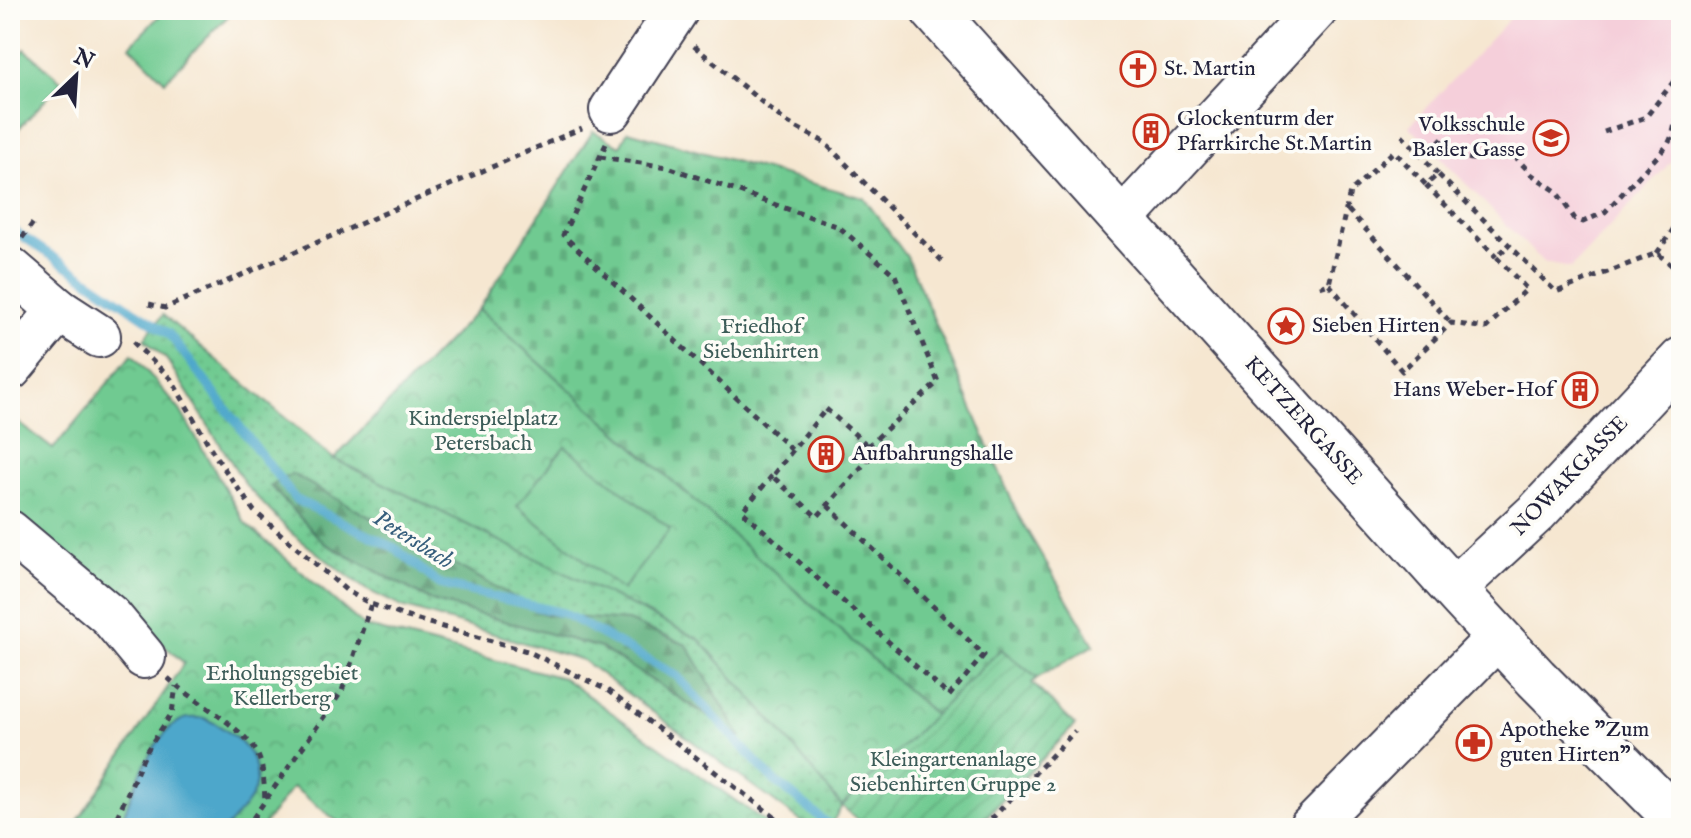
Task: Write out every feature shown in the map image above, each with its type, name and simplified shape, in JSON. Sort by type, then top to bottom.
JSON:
[{"type":"main road","name":"KETZERGASSE","points":[[933,10],[1498,637],[1681,824]]},
{"type":"street","points":[[1122,220],[1316,10]]},
{"type":"street","points":[[611,110],[683,26]]},
{"type":"street","points":[[10,268],[59,310],[115,338]]},
{"type":"street","points":[[10,369],[59,310]]},
{"type":"street","name":"NOWAKGASSE","points":[[1454,589],[1537,512],[1681,359]]},
{"type":"street","points":[[10,532],[110,616],[144,657]]},
{"type":"street","points":[[1310,828],[1498,637]]},
{"type":"path","points":[[1674,10],[1681,17]]},
{"type":"path","points":[[683,26],[786,122],[824,142],[943,262]]},
{"type":"path","points":[[1604,132],[1646,117],[1681,72]]},
{"type":"path","points":[[1439,139],[1459,157],[1472,159],[1512,153],[1531,174],[1556,191],[1575,219],[1583,222],[1605,212],[1667,146],[1673,136],[1674,84]]},
{"type":"path","points":[[611,110],[609,140],[563,235],[792,450]]},
{"type":"path","points":[[149,304],[165,308],[564,136],[611,110]]},
{"type":"path","points":[[1402,135],[1556,292],[1657,253],[1681,218]]},
{"type":"path","points":[[1329,284],[1350,192],[1394,151],[1527,289],[1486,328],[1451,323],[1347,210]]},
{"type":"path","points":[[600,157],[668,167],[839,227],[895,275],[938,382],[868,446]]},
{"type":"path","points":[[1426,185],[1438,174]]},
{"type":"path","points":[[1496,257],[1508,246]]},
{"type":"path","points":[[1657,253],[1681,273]]},
{"type":"path","points":[[1320,287],[1329,284]]},
{"type":"path","points":[[1329,284],[1402,371],[1451,323]]},
{"type":"path","points":[[115,338],[171,379],[216,457],[254,511],[347,591],[404,616],[527,651],[607,690],[789,828]]},
{"type":"path","points":[[772,476],[817,517],[875,452],[826,409],[742,511],[949,696],[984,655],[828,506]]},
{"type":"path","points":[[246,828],[342,691],[371,604]]},
{"type":"path","points":[[144,657],[176,686],[245,736],[257,753],[264,777],[265,802]]},
{"type":"path","points":[[112,828],[146,752],[172,713],[176,686]]},
{"type":"path","points":[[983,828],[1075,731]]},
{"type":"shaded area","name":"Volksschule Basler Gasse","points":[[1518,10],[1681,10],[1681,151],[1571,268],[1544,263],[1409,126]]},
{"type":"green space","points":[[165,10],[234,10],[165,81],[130,46]]},
{"type":"green space","points":[[25,49],[62,82],[10,138],[10,66]]},
{"type":"green space","name":"Friedhof Siebenhirten","points":[[593,131],[620,146],[628,131],[864,198],[907,257],[1018,515],[1094,645],[1037,678],[1001,649],[935,715],[479,309]]},
{"type":"green space","name":"Kinderspielplatz Petersbach","points":[[479,309],[935,715],[842,806],[699,639],[334,459]]},
{"type":"green space","points":[[163,315],[334,459],[699,639],[842,806],[829,828],[810,828],[582,660],[402,607],[365,589],[291,533],[247,487],[167,360],[144,339]],"holes":[[[292,474],[546,615],[686,645],[739,736],[601,648],[432,601],[324,543]]]},
{"type":"green space","name":"Erholungsgebiet Kellerberg","points":[[132,354],[180,410],[245,523],[364,626],[563,678],[774,828],[346,828],[293,787],[261,828],[73,828],[184,663],[10,510],[10,416],[53,449]]},
{"type":"green space","points":[[565,446],[670,529],[622,590],[517,506]]},
{"type":"green space","points":[[292,474],[546,615],[628,621],[687,645],[741,737],[601,648],[432,601],[324,543],[270,486]]},
{"type":"green space","name":"Kleingartenanlage Siebenhirten Gruppe 2","points":[[1001,649],[1037,678],[1032,683],[1075,725],[976,828],[867,828],[842,806]]},
{"type":"water","points":[[204,718],[234,736],[250,753],[256,775],[255,787],[243,809],[226,828],[119,828],[144,767],[162,737],[184,719]]},
{"type":"waterway","name":"Petersbach","points":[[10,228],[169,334],[295,499],[395,548],[439,584],[563,613],[677,676],[769,776],[833,828]]},
{"type":"place","name":"St. Martin","points":[[1138,69]]},
{"type":"place","name":"Glockenturm der Pfarrkirche St.Martin","points":[[1151,132]]},
{"type":"place","name":"Volksschule Basler Gasse","points":[[1551,138]]},
{"type":"place","name":"Sieben Hirten","points":[[1286,326]]},
{"type":"place","name":"Hans Weber-Hof","points":[[1580,390]]},
{"type":"place","name":"Aufbahrungshalle","points":[[826,454]]},
{"type":"place","name":"Apotheke \"Zum guten Hirten\"","points":[[1474,743]]}]
